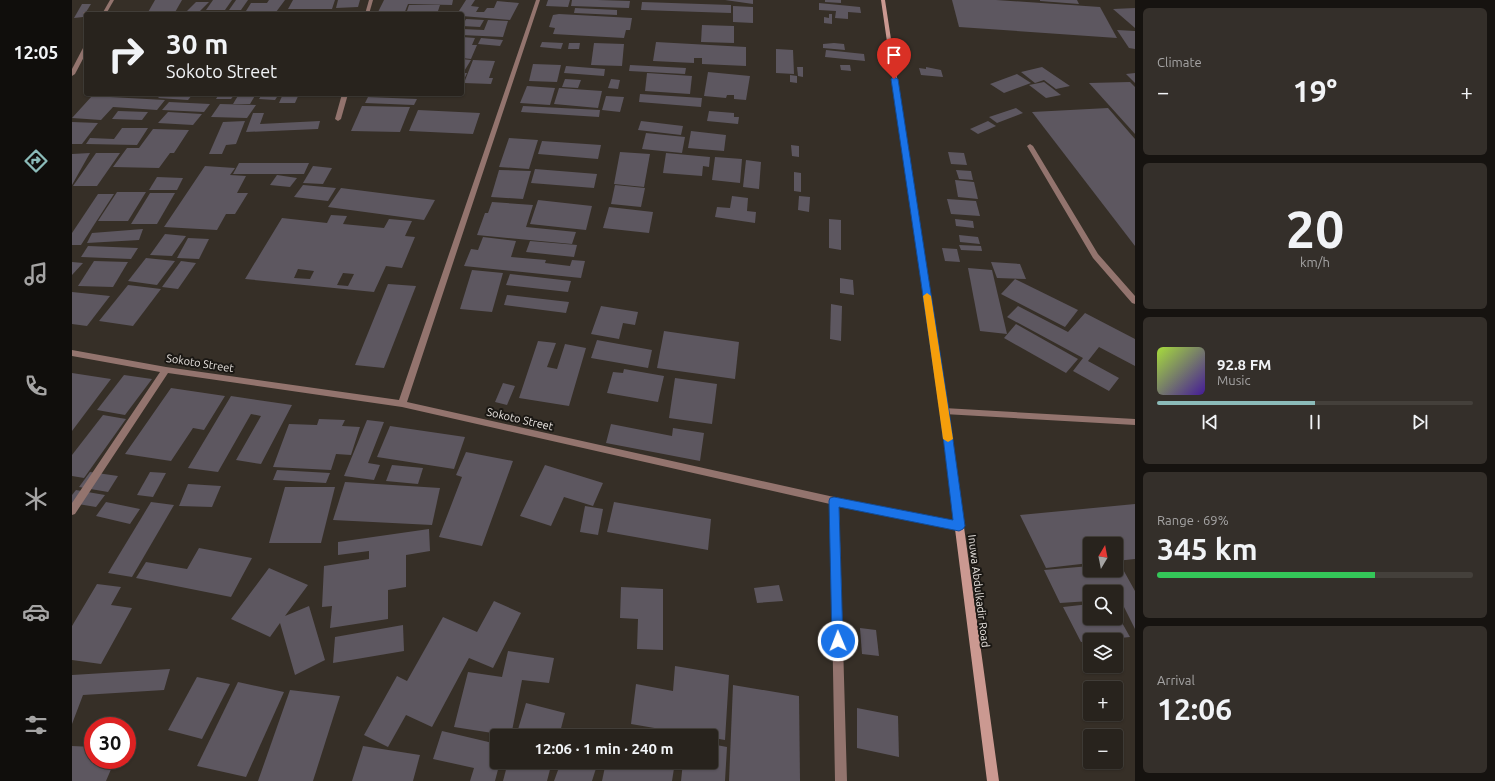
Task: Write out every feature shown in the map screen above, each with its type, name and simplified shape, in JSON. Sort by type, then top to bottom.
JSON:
[{"type":"main road","name":"Inuwa Abdulkadir Road","points":[[883,0],[944,411],[993,781]]},
{"type":"street","points":[[106,12],[112,0]]},
{"type":"street","points":[[368,12],[371,0]]},
{"type":"street","points":[[402,404],[538,0]]},
{"type":"street","points":[[72,74],[84,52]]},
{"type":"street","points":[[338,119],[344,96]]},
{"type":"street","points":[[1030,146],[1095,256],[1135,301]]},
{"type":"street","name":"Sokoto Street","points":[[72,353],[166,370],[402,404],[834,501],[959,526]]},
{"type":"street","points":[[72,511],[166,370]]},
{"type":"street","points":[[944,411],[1135,422]]},
{"type":"street","points":[[834,501],[841,781]]},
{"type":"building","points":[[155,0],[182,0],[175,12],[148,12]]},
{"type":"building","points":[[213,0],[232,0],[225,10],[206,10]]},
{"type":"building","points":[[236,0],[248,0],[241,10],[229,10]]},
{"type":"building","points":[[269,0],[285,0],[276,12],[246,11],[251,3],[267,3]]},
{"type":"building","points":[[293,0],[335,0],[332,9],[288,9]]},
{"type":"building","points":[[338,0],[360,0],[358,7],[336,8]]},
{"type":"building","points":[[384,0],[453,0],[452,5],[408,4],[405,12],[378,12]]},
{"type":"building","points":[[466,0],[475,0],[471,6],[479,7],[476,12],[484,12],[487,8],[494,8],[497,1],[519,3],[510,20],[464,16],[464,12],[458,12]]},
{"type":"building","points":[[548,0],[570,0],[568,7],[546,6]]},
{"type":"building","points":[[572,0],[630,1],[629,8],[571,6]]},
{"type":"building","points":[[725,0],[753,0],[753,4]]},
{"type":"building","points":[[825,0],[841,0],[841,3],[825,2]]},
{"type":"building","points":[[952,0],[996,0],[1100,7],[1117,38],[959,27]]},
{"type":"building","points":[[1077,0],[1079,4],[1040,1]]},
{"type":"building","points":[[196,2],[209,2],[200,11],[187,11]]},
{"type":"building","points":[[642,2],[731,5],[731,13],[641,10]]},
{"type":"building","points":[[819,3],[860,7],[861,13],[848,12],[848,19],[835,18],[836,11],[819,10]]},
{"type":"building","points":[[82,4],[91,4],[86,12],[84,12],[83,17],[74,18]]},
{"type":"building","points":[[409,5],[440,5],[438,12],[407,12]]},
{"type":"building","points":[[733,6],[753,7],[753,23],[733,22]]},
{"type":"building","points":[[575,8],[617,10],[617,15],[574,13]]},
{"type":"building","points":[[1135,8],[1135,28],[1113,9]]},
{"type":"building","points":[[559,14],[632,18],[630,30],[626,30],[624,38],[553,34],[555,28],[549,27],[553,15]]},
{"type":"building","points":[[829,14],[832,14],[832,24],[824,23],[824,17],[829,18]]},
{"type":"building","points":[[466,19],[484,20],[480,27],[464,26]]},
{"type":"building","points":[[488,20],[508,21],[503,37],[464,35],[464,29],[484,30]]},
{"type":"building","points":[[702,25],[734,26],[734,43],[701,42]]},
{"type":"building","points":[[1117,30],[1135,31],[1135,49],[1129,48]]},
{"type":"building","points":[[464,37],[475,38],[472,45],[477,45],[471,59],[464,58]]},
{"type":"building","points":[[481,38],[503,40],[500,46],[478,44]]},
{"type":"building","points":[[542,42],[563,43],[561,49],[540,47]]},
{"type":"building","points":[[656,42],[746,47],[746,66],[702,64],[702,58],[694,58],[694,63],[653,61]]},
{"type":"building","points":[[569,43],[580,43],[579,49],[568,49]]},
{"type":"building","points":[[594,43],[624,44],[622,66],[591,65]]},
{"type":"building","points":[[823,44],[844,44],[845,50],[823,48]]},
{"type":"building","points":[[776,49],[793,50],[794,74],[776,73]]},
{"type":"building","points":[[826,50],[864,54],[865,61],[825,57]]},
{"type":"building","points":[[464,59],[471,60],[464,71]]},
{"type":"building","points":[[473,60],[495,61],[489,78],[493,78],[491,84],[464,83]]},
{"type":"building","points":[[533,64],[561,65],[557,82],[529,81]]},
{"type":"building","points":[[630,65],[686,68],[685,74],[629,71]]},
{"type":"building","points":[[840,65],[850,65],[851,71],[841,70]]},
{"type":"building","points":[[566,66],[605,69],[604,76],[564,73]]},
{"type":"building","points":[[797,67],[803,67],[803,77],[798,76]]},
{"type":"building","points":[[926,67],[941,70],[943,77],[921,75],[919,68],[926,69]]},
{"type":"building","points":[[1042,67],[1070,86],[1056,89],[1044,80],[1035,83],[1021,72]]},
{"type":"building","points":[[708,72],[750,76],[746,100],[734,99],[734,95],[727,95],[726,98],[704,96]]},
{"type":"building","points":[[647,73],[692,76],[690,94],[645,91]]},
{"type":"building","points":[[1135,73],[1135,83],[1126,74]]},
{"type":"building","points":[[1017,74],[1031,83],[1004,93],[990,84]]},
{"type":"building","points":[[790,75],[797,76],[797,83],[790,82]]},
{"type":"building","points":[[565,79],[581,80],[578,88],[562,87]]},
{"type":"building","points":[[611,79],[620,80],[618,89],[608,88]]},
{"type":"building","points":[[1044,82],[1061,95],[1046,98],[1029,85]]},
{"type":"building","points":[[1130,82],[1135,87],[1135,134],[1089,83]]},
{"type":"building","points":[[527,86],[555,88],[550,105],[520,103]]},
{"type":"building","points":[[559,88],[602,91],[598,108],[554,104]]},
{"type":"building","points":[[640,94],[702,98],[701,107],[639,102]]},
{"type":"building","points":[[92,96],[165,100],[157,110],[113,107],[101,120],[72,118]]},
{"type":"building","points":[[160,96],[191,96],[188,100],[158,98]]},
{"type":"building","points":[[218,96],[233,96],[231,99],[216,99]]},
{"type":"building","points":[[238,96],[255,96],[250,104],[233,104]]},
{"type":"building","points":[[261,96],[278,96],[275,100],[259,99]]},
{"type":"building","points":[[282,96],[298,96],[295,103],[279,103]]},
{"type":"building","points":[[397,96],[419,96],[419,97]]},
{"type":"building","points":[[606,96],[624,97],[620,112],[602,110]]},
{"type":"building","points":[[368,97],[417,99],[414,105],[365,103]]},
{"type":"building","points":[[169,102],[210,104],[204,112],[162,110]]},
{"type":"building","points":[[220,104],[256,105],[247,118],[211,117]]},
{"type":"building","points":[[362,106],[410,107],[400,132],[351,131]]},
{"type":"building","points":[[523,106],[600,110],[599,117],[521,112]]},
{"type":"building","points":[[1016,108],[1023,113],[997,123],[989,117]]},
{"type":"building","points":[[1108,108],[1135,139],[1135,246],[1032,112]]},
{"type":"building","points":[[418,110],[480,113],[473,134],[409,131]]},
{"type":"building","points":[[118,111],[148,112],[142,120],[112,119]]},
{"type":"building","points":[[709,111],[734,113],[734,117],[739,117],[738,124],[707,121]]},
{"type":"building","points":[[168,112],[202,114],[193,125],[158,123]]},
{"type":"building","points":[[253,113],[264,113],[260,124],[320,121],[318,129],[246,132]]},
{"type":"building","points":[[245,121],[236,144],[226,145],[222,154],[209,154],[223,122]]},
{"type":"building","points":[[641,121],[683,126],[681,135],[638,130]]},
{"type":"building","points":[[988,121],[996,126],[978,134],[970,129]]},
{"type":"building","points":[[72,122],[98,123],[82,144],[72,144]]},
{"type":"building","points":[[122,128],[148,128],[137,145],[86,144],[90,138],[114,139]]},
{"type":"building","points":[[153,129],[189,130],[174,153],[170,153],[159,168],[113,167],[127,148],[139,148]]},
{"type":"building","points":[[691,131],[726,135],[724,151],[688,148]]},
{"type":"building","points":[[646,133],[685,137],[682,153],[642,149]]},
{"type":"building","points":[[509,138],[538,140],[529,169],[499,167]]},
{"type":"building","points":[[542,141],[601,145],[598,159],[538,154]]},
{"type":"building","points":[[791,145],[799,146],[799,157],[792,156]]},
{"type":"building","points":[[620,152],[650,154],[644,187],[614,184]]},
{"type":"building","points":[[948,152],[964,153],[967,165],[951,164]]},
{"type":"building","points":[[90,153],[72,185],[72,154]]},
{"type":"building","points":[[96,153],[120,153],[97,186],[73,186]]},
{"type":"building","points":[[666,153],[710,157],[709,167],[703,166],[702,176],[663,173]]},
{"type":"building","points":[[715,157],[742,159],[740,183],[712,180]]},
{"type":"building","points":[[746,160],[761,162],[759,189],[743,187]]},
{"type":"building","points":[[239,163],[309,163],[304,174],[233,174]]},
{"type":"building","points":[[205,166],[235,168],[230,175],[246,176],[237,193],[248,193],[235,214],[226,214],[217,230],[164,227]]},
{"type":"building","points":[[313,166],[332,168],[323,184],[303,183]]},
{"type":"building","points":[[535,169],[597,174],[594,188],[531,183]]},
{"type":"building","points":[[499,170],[531,171],[523,199],[491,197]]},
{"type":"building","points":[[956,170],[971,171],[973,180],[959,179]]},
{"type":"building","points":[[794,172],[801,173],[801,192],[794,191]]},
{"type":"building","points":[[277,175],[297,178],[290,187],[270,185]]},
{"type":"building","points":[[157,177],[183,178],[177,190],[149,190]]},
{"type":"building","points":[[955,180],[974,182],[978,199],[958,197]]},
{"type":"building","points":[[303,185],[336,188],[328,201],[294,197]]},
{"type":"building","points":[[615,185],[645,188],[641,207],[611,204]]},
{"type":"building","points":[[341,188],[435,200],[424,220],[328,207]]},
{"type":"building","points":[[117,192],[146,192],[128,221],[98,221]]},
{"type":"building","points":[[150,193],[175,193],[157,224],[131,224]]},
{"type":"building","points":[[98,194],[114,194],[81,245],[72,245],[72,233]]},
{"type":"building","points":[[732,196],[748,198],[747,211],[756,212],[755,223],[715,217],[717,207],[730,208]]},
{"type":"building","points":[[799,196],[810,197],[809,212],[798,210]]},
{"type":"building","points":[[947,199],[976,201],[980,216],[951,214]]},
{"type":"building","points":[[538,200],[592,206],[586,230],[530,224]]},
{"type":"building","points":[[492,202],[533,205],[526,227],[576,232],[572,244],[477,235],[485,213],[488,213]]},
{"type":"building","points":[[609,207],[653,212],[649,233],[603,228]]},
{"type":"building","points":[[331,215],[347,216],[343,224],[384,228],[389,219],[412,221],[405,236],[415,237],[402,268],[386,266],[374,292],[245,279],[282,218],[327,223]],"holes":[[[298,269],[314,271],[310,279],[294,278]],[[343,273],[354,274],[348,286],[337,285]]]},
{"type":"building","points":[[829,219],[841,220],[841,250],[829,248]]},
{"type":"building","points":[[955,219],[973,221],[974,228],[956,226]]},
{"type":"building","points":[[143,229],[139,240],[87,243],[92,233]]},
{"type":"building","points":[[165,234],[186,236],[172,256],[150,255]]},
{"type":"building","points":[[959,235],[978,237],[980,244],[960,242]]},
{"type":"building","points":[[483,237],[516,241],[511,257],[546,260],[545,263],[570,266],[572,260],[585,261],[581,278],[464,266],[471,249],[478,250]]},
{"type":"building","points":[[188,238],[209,239],[199,259],[177,258]]},
{"type":"building","points":[[530,241],[577,245],[574,257],[526,252]]},
{"type":"building","points":[[959,245],[981,246],[982,251],[961,250]]},
{"type":"building","points":[[88,246],[138,248],[131,259],[81,257]]},
{"type":"building","points":[[942,248],[957,249],[960,262],[945,261]]},
{"type":"building","points":[[146,258],[175,261],[157,285],[128,281]]},
{"type":"building","points":[[94,261],[128,262],[113,287],[78,286]]},
{"type":"building","points":[[181,261],[196,263],[178,289],[162,287]]},
{"type":"building","points":[[72,262],[83,263],[72,275]]},
{"type":"building","points":[[991,262],[1020,264],[1026,279],[997,278]]},
{"type":"building","points":[[968,268],[992,270],[1007,334],[980,331]]},
{"type":"building","points":[[472,270],[503,273],[492,312],[460,309]]},
{"type":"building","points":[[510,274],[571,281],[568,292],[506,285]]},
{"type":"building","points":[[840,278],[853,280],[854,295],[840,293]]},
{"type":"building","points":[[1015,279],[1078,310],[1065,327],[1001,294]]},
{"type":"building","points":[[388,284],[416,286],[384,368],[355,365]]},
{"type":"building","points":[[128,285],[161,289],[133,326],[99,321]]},
{"type":"building","points":[[72,292],[110,296],[87,326],[72,324]]},
{"type":"building","points":[[507,295],[569,302],[566,313],[504,305]]},
{"type":"building","points":[[831,304],[842,306],[841,341],[830,339]]},
{"type":"building","points":[[601,306],[638,312],[635,325],[623,323],[619,339],[591,334]]},
{"type":"building","points":[[1018,306],[1068,332],[1085,313],[1135,339],[1135,366],[1099,347],[1088,361],[1119,378],[1109,391],[1073,371],[1083,358],[1007,317]]},
{"type":"building","points":[[1016,324],[1078,359],[1066,373],[1004,338]]},
{"type":"building","points":[[664,331],[739,342],[735,379],[657,368]]},
{"type":"building","points":[[597,340],[652,350],[648,368],[591,358]]},
{"type":"building","points":[[538,341],[556,343],[547,367],[557,369],[565,344],[586,348],[569,406],[519,398]]},
{"type":"building","points":[[624,369],[664,376],[658,402],[607,393],[613,372],[623,373]]},
{"type":"building","points":[[72,373],[111,379],[72,431]]},
{"type":"building","points":[[124,375],[152,379],[125,415],[97,410]]},
{"type":"building","points":[[675,378],[717,384],[712,424],[669,418]]},
{"type":"building","points":[[503,383],[515,386],[507,405],[495,402]]},
{"type":"building","points":[[171,388],[225,396],[204,430],[193,428],[171,461],[125,454]]},
{"type":"building","points":[[231,396],[292,405],[261,464],[236,460],[261,416],[251,414],[218,472],[188,468]]},
{"type":"building","points":[[103,415],[126,419],[84,478],[72,476],[72,455]]},
{"type":"building","points":[[319,419],[345,420],[342,426],[360,427],[351,455],[336,454],[331,470],[273,467],[289,424],[317,425]]},
{"type":"building","points":[[367,420],[384,422],[368,463],[380,465],[374,480],[344,476]]},
{"type":"building","points":[[611,424],[672,436],[673,428],[704,433],[700,461],[606,443]]},
{"type":"building","points":[[390,426],[465,437],[454,469],[377,457]]},
{"type":"building","points":[[466,452],[513,461],[482,546],[439,537],[462,477],[456,475]]},
{"type":"building","points":[[392,465],[423,468],[418,484],[386,481]]},
{"type":"building","points":[[545,465],[603,483],[593,506],[564,497],[551,526],[520,516]]},
{"type":"building","points":[[277,470],[330,473],[326,483],[273,480]]},
{"type":"building","points":[[90,472],[118,476],[108,492],[79,487]]},
{"type":"building","points":[[150,472],[166,473],[153,497],[137,495]]},
{"type":"building","points":[[345,482],[440,488],[432,525],[333,520]]},
{"type":"building","points":[[188,484],[221,486],[212,507],[179,506]]},
{"type":"building","points":[[285,487],[335,487],[321,543],[269,543]]},
{"type":"building","points":[[76,490],[105,495],[96,507],[72,503],[72,495]]},
{"type":"building","points":[[106,502],[140,509],[130,524],[96,516]]},
{"type":"building","points":[[151,502],[174,505],[132,577],[108,573]]},
{"type":"building","points":[[614,502],[711,519],[708,550],[607,532]]},
{"type":"building","points":[[1135,504],[1135,559],[1123,560],[1123,537],[1083,537],[1083,564],[1046,568],[1020,515]]},
{"type":"building","points":[[585,506],[603,509],[598,535],[580,532]]},
{"type":"building","points":[[429,529],[430,551],[406,555],[406,587],[388,590],[388,619],[330,628],[332,606],[322,607],[324,566],[369,559],[369,551],[338,555],[338,542]]},
{"type":"building","points":[[199,548],[252,558],[231,597],[136,578],[146,562],[187,569]]},
{"type":"building","points":[[1083,567],[1083,577],[1123,577],[1123,569],[1135,591],[1135,629],[1123,605],[1123,585],[1083,585],[1083,601],[1060,603],[1044,570]]},
{"type":"building","points":[[269,568],[308,585],[285,616],[309,606],[325,660],[295,675],[280,623],[270,637],[231,619]]},
{"type":"building","points":[[97,584],[121,587],[111,605],[132,608],[101,664],[72,660],[72,626]]},
{"type":"building","points":[[779,585],[783,601],[757,603],[754,588]]},
{"type":"building","points":[[621,587],[663,589],[663,650],[637,649],[638,619],[620,618]]},
{"type":"building","points":[[494,601],[521,613],[493,668],[469,658],[432,727],[406,715],[388,747],[364,735],[397,676],[407,681],[443,617],[477,632]]},
{"type":"building","points":[[1083,605],[1083,625],[1123,624],[1130,637],[1123,638],[1123,633],[1083,633],[1083,642],[1081,642],[1063,607]]},
{"type":"building","points":[[403,625],[404,651],[333,663],[335,637]]},
{"type":"building","points":[[860,628],[876,630],[879,656],[862,654]]},
{"type":"building","points":[[508,651],[554,658],[549,683],[522,680],[512,729],[490,729],[490,733],[454,727],[468,672],[502,677]]},
{"type":"building","points":[[675,666],[729,675],[725,740],[718,739],[718,729],[660,729],[631,724],[636,684],[673,691]]},
{"type":"building","points":[[170,669],[164,690],[83,695],[72,724],[72,675]]},
{"type":"building","points":[[197,677],[230,684],[202,739],[168,730]]},
{"type":"building","points":[[238,682],[284,692],[246,777],[197,766]]},
{"type":"building","points":[[733,685],[799,696],[800,781],[729,781]]},
{"type":"building","points":[[290,690],[340,696],[313,781],[258,781]]},
{"type":"building","points":[[526,703],[565,713],[561,729],[518,729]]},
{"type":"building","points":[[857,708],[898,716],[899,757],[857,748]]},
{"type":"building","points":[[442,731],[490,742],[490,769],[498,769],[495,781],[470,781],[474,768],[433,759]]},
{"type":"building","points":[[718,745],[727,747],[725,781],[681,781],[682,769],[718,769]]},
{"type":"building","points":[[72,746],[84,747],[84,769],[111,769],[106,781],[72,781]]},
{"type":"building","points":[[363,746],[420,755],[413,781],[352,781]]},
{"type":"building","points":[[506,769],[550,769],[547,781],[503,781]]},
{"type":"building","points":[[558,769],[596,769],[592,781],[554,781]]},
{"type":"building","points":[[605,769],[674,769],[672,781],[602,781]]},
{"type":"slow traffic","points":[[927,296],[948,439]]},
{"type":"route","points":[[838,641],[834,501],[959,526],[944,411],[894,79]]}]
